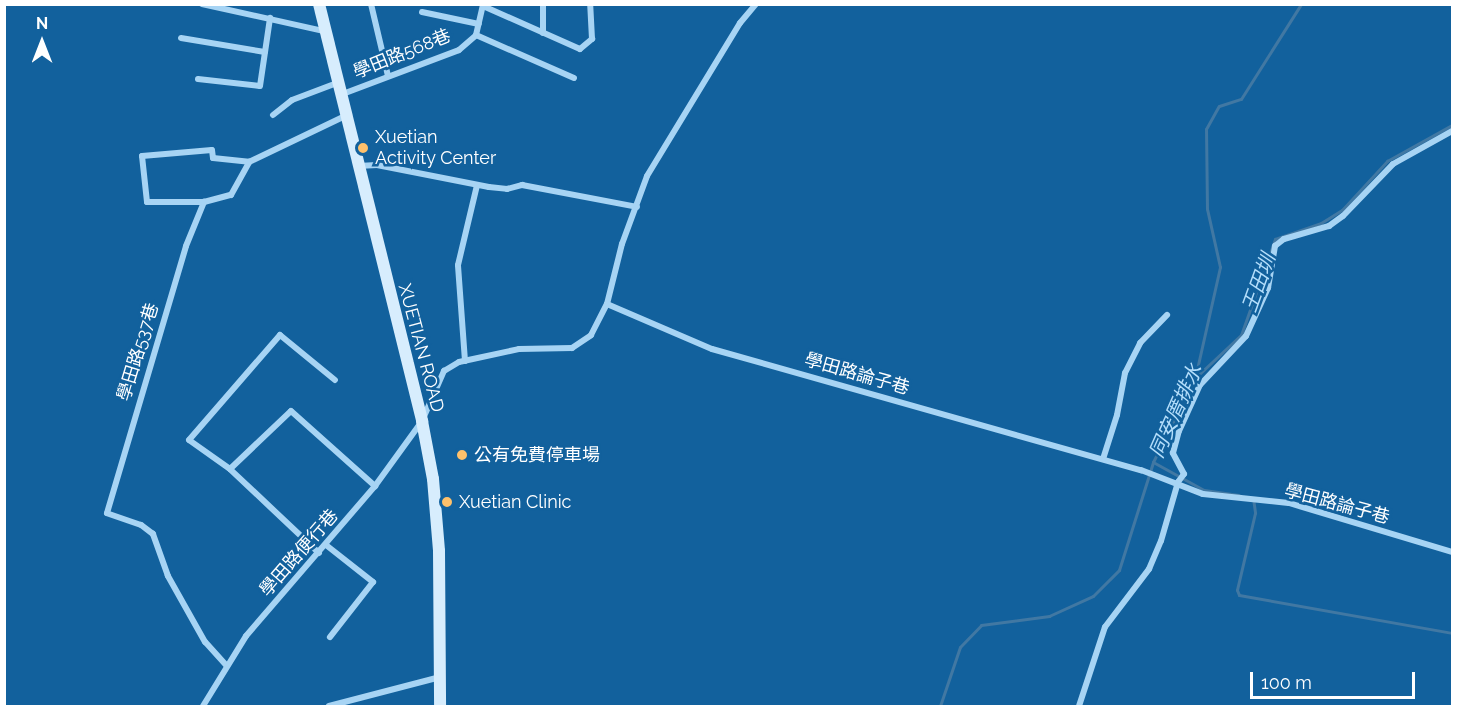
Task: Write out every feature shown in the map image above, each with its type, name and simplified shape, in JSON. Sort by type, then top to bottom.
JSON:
[{"type":"main road","name":"XUETIAN ROAD","points":[[319,4],[357,166],[422,421],[439,551],[440,706]]},
{"type":"street","points":[[202,4],[325,31]]},
{"type":"street","points":[[371,4],[388,76]]},
{"type":"street","points":[[543,4],[543,33]]},
{"type":"street","points":[[483,5],[580,49],[592,39],[590,4]]},
{"type":"street","points":[[422,421],[444,371],[465,361],[519,349],[572,348],[591,335],[607,303],[647,176],[740,23],[756,4]]},
{"type":"street","name":"學田路568巷","points":[[273,115],[292,100],[388,76],[459,50],[476,35],[483,5]]},
{"type":"street","points":[[422,12],[479,24]]},
{"type":"street","points":[[198,79],[260,86],[270,18]]},
{"type":"street","points":[[476,35],[574,78]]},
{"type":"street","points":[[181,38],[265,52]]},
{"type":"street","points":[[249,162],[231,195],[204,202],[147,202],[142,156],[212,150],[213,158],[249,162],[345,116]]},
{"type":"street","points":[[1079,706],[1105,627],[1149,569],[1161,541],[1178,482],[1184,474],[1173,453],[1179,431],[1200,385],[1246,336],[1268,288],[1275,246],[1284,239],[1336,221],[1393,164],[1452,131]]},
{"type":"street","points":[[357,166],[377,165],[507,189],[522,185],[636,207]]},
{"type":"street","points":[[465,361],[458,265],[477,185]]},
{"type":"street","name":"學田路537巷","points":[[204,202],[194,234],[186,246],[107,513],[141,525],[153,534],[168,576],[205,642],[226,665]]},
{"type":"street","name":"學田路論子巷","points":[[607,303],[712,349],[1103,459],[1178,482],[1203,494],[1289,503],[1452,552]]},
{"type":"street","points":[[1103,459],[1117,415],[1125,373],[1140,343],[1167,315]]},
{"type":"street","points":[[319,553],[231,469],[189,440],[280,335],[335,380]]},
{"type":"street","points":[[231,469],[291,411],[375,486]]},
{"type":"street","name":"學田路便行巷","points":[[203,706],[226,665],[246,636],[375,486],[422,421]]},
{"type":"street","points":[[326,545],[373,582],[330,637]]},
{"type":"street","points":[[329,706],[440,677]]},
{"type":"waterway","name":"同安厝排水","points":[[940,706],[960,647],[981,625],[1049,616],[1093,596],[1119,570],[1153,462],[1195,378],[1220,267],[1207,209],[1206,129],[1219,106],[1241,99],[1301,4]]},
{"type":"waterway","name":"王田圳","points":[[1196,377],[1241,335],[1275,239],[1321,223],[1342,210],[1387,161],[1452,125]]},
{"type":"waterway","points":[[1153,462],[1204,490],[1239,495]]},
{"type":"waterway","points":[[1253,498],[1255,513],[1237,590],[1239,595],[1452,633]]},
{"type":"place","name":"Xuetian Activity Center","points":[[363,148]]},
{"type":"place","name":"公有免費停車場","points":[[462,455]]},
{"type":"place","name":"Xuetian Clinic","points":[[447,502]]}]
